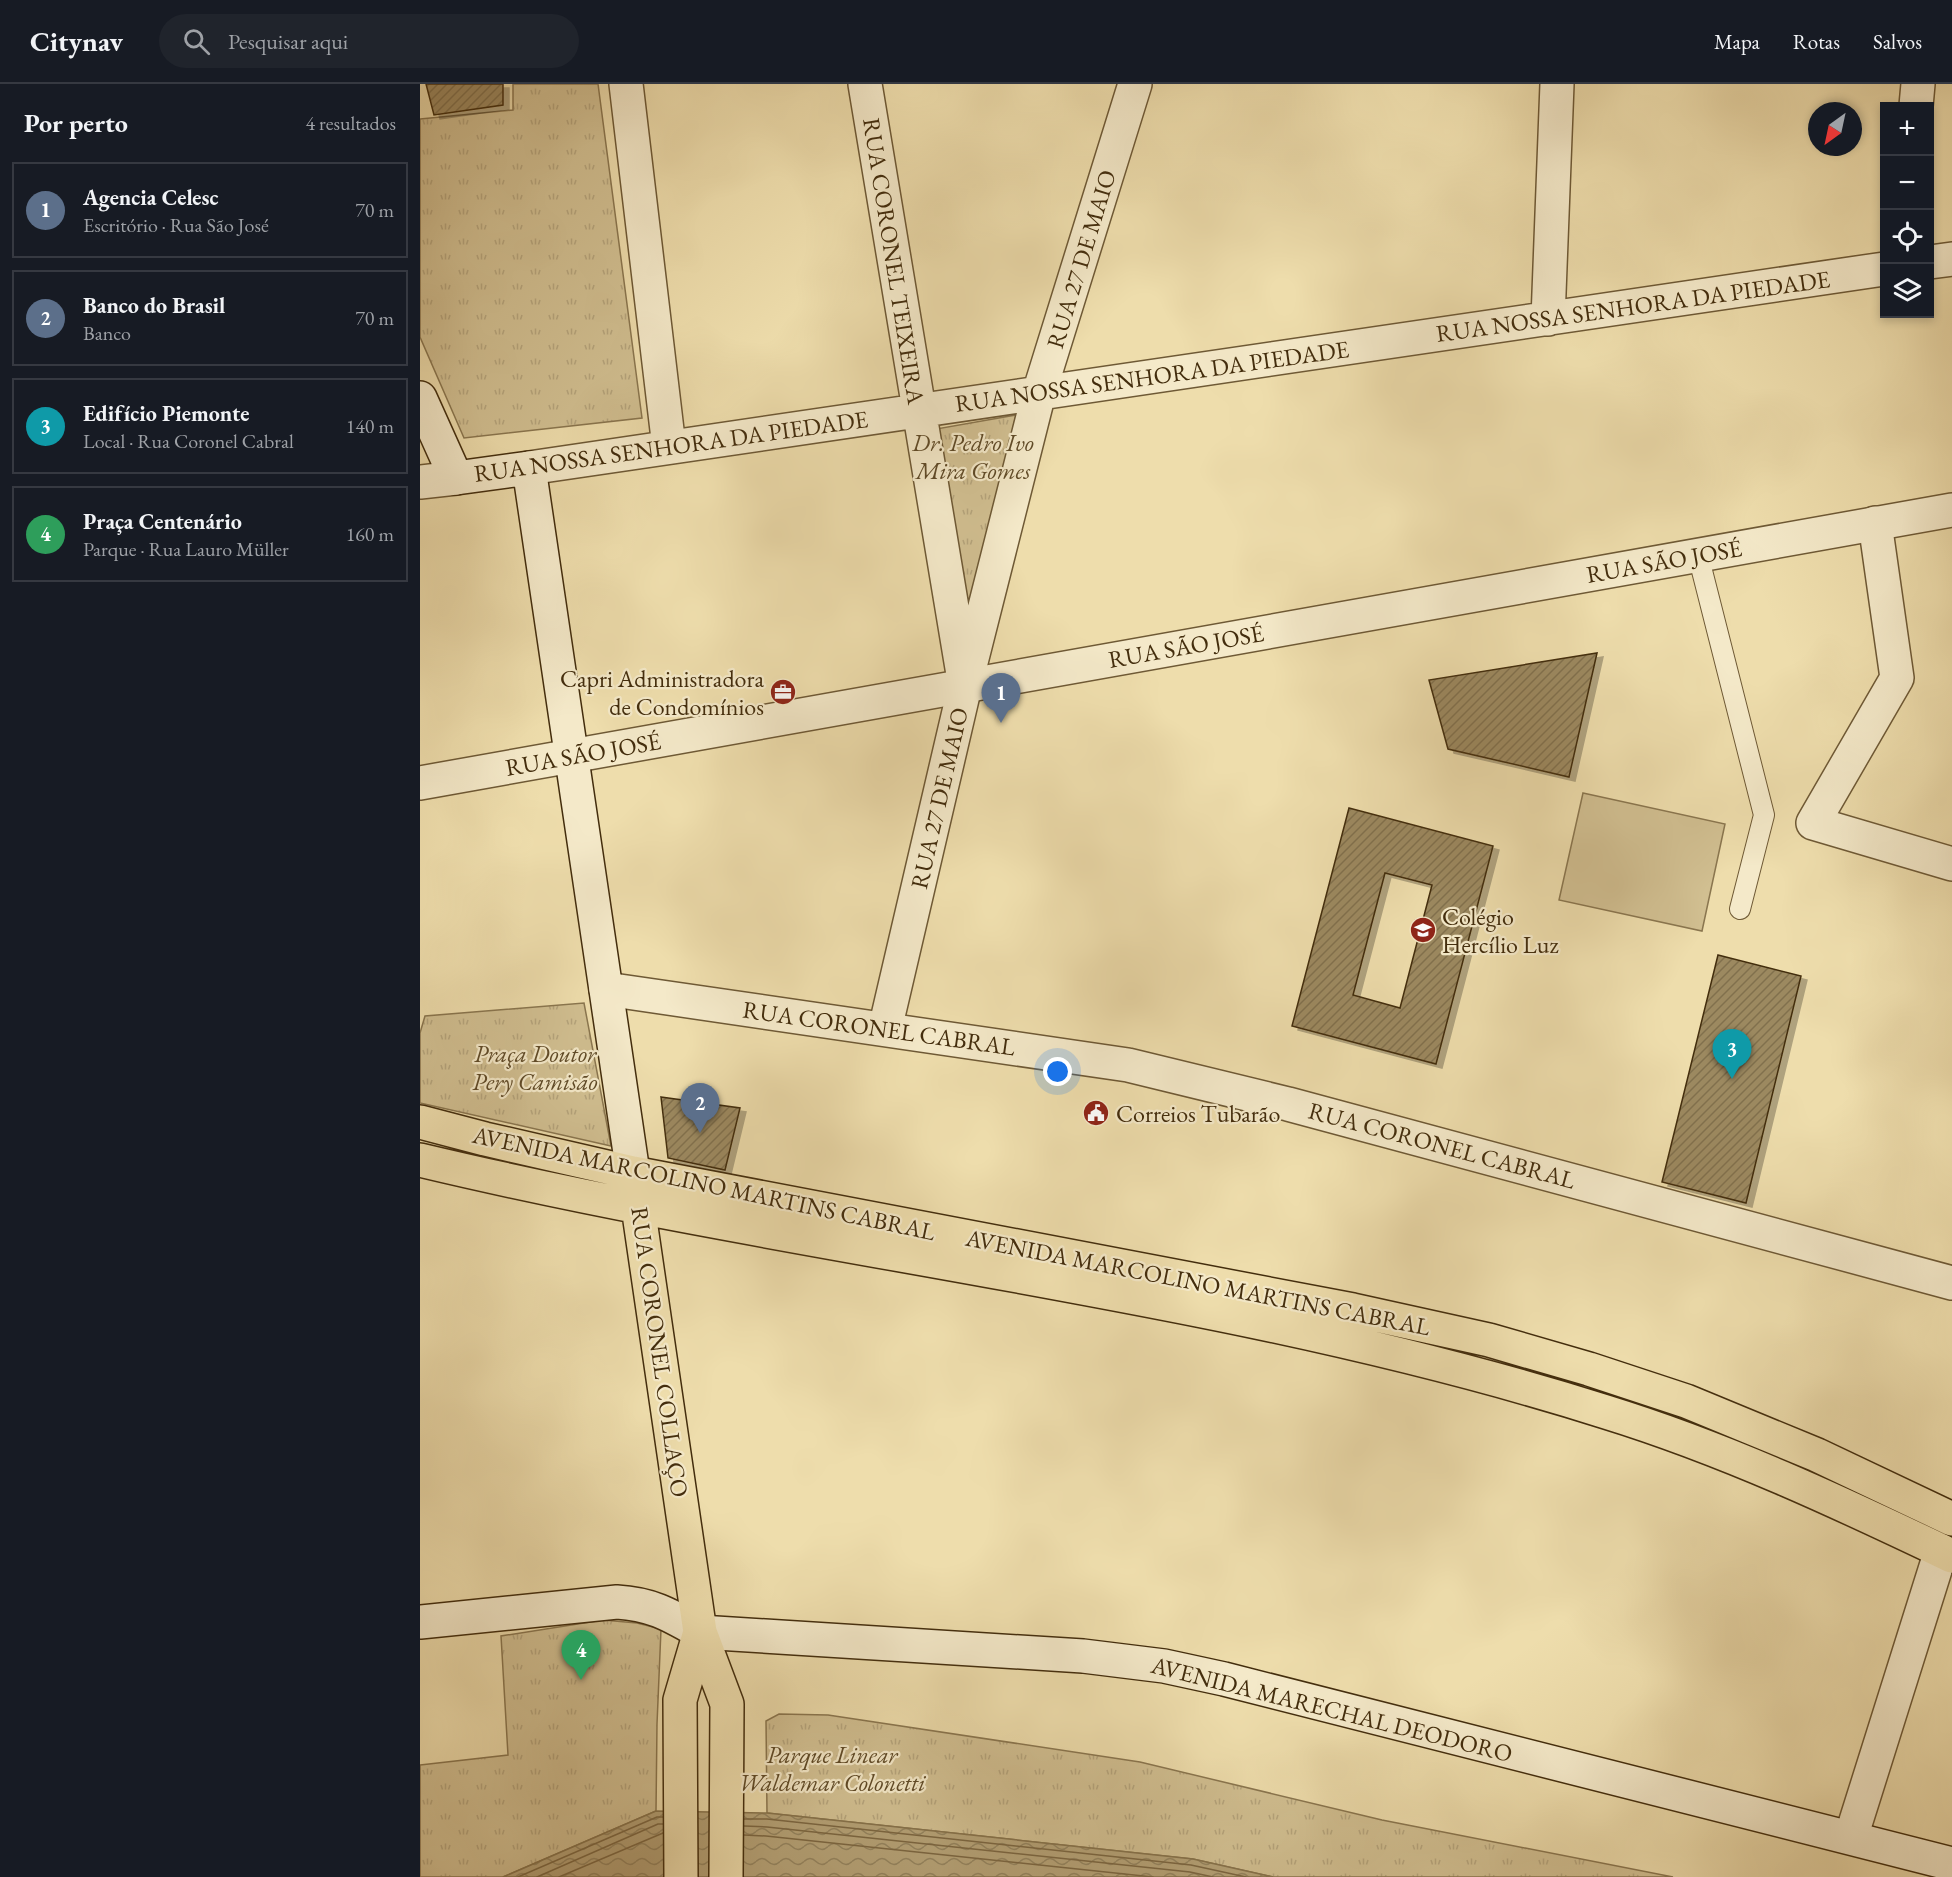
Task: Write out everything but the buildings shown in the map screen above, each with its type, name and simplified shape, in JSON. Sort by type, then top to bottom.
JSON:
[{"type":"main road","name":"AVENIDA MARCOLINO MARTINS CABRAL","points":[[420,1122],[633,1173],[1353,1310],[1489,1340],[1589,1369],[1686,1401],[1817,1455],[1952,1519]]},
{"type":"main road","name":"AVENIDA MARCOLINO MARTINS CABRAL","points":[[420,1160],[638,1207],[1181,1307],[1308,1334],[1521,1387],[1608,1412],[1691,1441],[1777,1475],[1946,1554]]},
{"type":"main road","name":"RUA CORONEL COLLAÇO","points":[[633,1173],[700,1632]]},
{"type":"main road","points":[[681,1877],[680,1700],[700,1632]]},
{"type":"main road","points":[[700,1632],[727,1704],[726,1877]]},
{"type":"street","points":[[626,84],[669,447]]},
{"type":"street","name":"RUA CORONEL TEIXEIRA","points":[[865,84],[965,686]]},
{"type":"street","name":"RUA 27 DE MAIO","points":[[885,1029],[965,686],[1039,393],[1135,84]]},
{"type":"street","points":[[1548,319],[1557,84]]},
{"type":"street","points":[[1916,102],[1918,84]]},
{"type":"street","points":[[1934,261],[1952,259]]},
{"type":"street","name":"RUA NOSSA SENHORA DA PIEDADE","points":[[420,482],[529,468],[1880,270]]},
{"type":"street","points":[[420,398],[456,478]]},
{"type":"street","name":"RUA CORONEL COLLAÇO","points":[[529,468],[633,1173]]},
{"type":"street","name":"RUA SÃO JOSÉ","points":[[420,783],[1952,510]]},
{"type":"street","points":[[1875,523],[1897,678],[1813,823],[1952,864]]},
{"type":"street","name":"RUA CORONEL CABRAL","points":[[606,989],[1128,1065],[1198,1081],[1952,1283]]},
{"type":"street","points":[[1851,1837],[1946,1554]]},
{"type":"street","points":[[420,1622],[617,1602],[639,1603],[659,1610],[700,1632]]},
{"type":"street","name":"AVENIDA MARECHAL DEODORO","points":[[700,1632],[1083,1656],[1164,1666],[1224,1679],[1952,1864]]},
{"type":"lane","points":[[1698,555],[1764,815],[1740,909]]},
{"type":"green space","points":[[513,84],[598,84],[642,418],[464,438],[420,337],[420,119],[513,110]]},
{"type":"green space","name":"Dr. Pedro Ivo Mira Gomes","points":[[1016,415],[968,627],[936,429]]},
{"type":"green space","points":[[1583,793],[1725,824],[1702,931],[1559,900]]},
{"type":"green space","name":"Praça Doutor Pery Camisão","points":[[584,1003],[611,1146],[420,1103],[420,1033],[425,1016]]},
{"type":"green space","points":[[603,1620],[637,1623],[661,1629],[656,1811],[503,1877],[420,1877],[420,1765],[508,1755],[501,1636]]},
{"type":"green space","name":"Parque Linear Waldemar Colonetti","points":[[779,1714],[828,1715],[1140,1762],[1382,1820],[1673,1877],[1273,1877],[1193,1859],[767,1813],[766,1721]]},
{"type":"water","points":[[656,1811],[767,1813],[1193,1859],[1273,1877],[503,1877]]},
{"type":"place","name":"Capri Administradora de Condomínios","points":[[783,692]]},
{"type":"place","name":"Agencia Celesc","points":[[1001,723]]},
{"type":"place","name":"Colégio Hercílio Luz","points":[[1423,930]]},
{"type":"place","name":"Edifício Piemonte","points":[[1732,1079]]},
{"type":"place","name":"Correios Tubarão","points":[[1096,1113]]},
{"type":"place","name":"Banco do Brasil","points":[[700,1133]]},
{"type":"place","name":"Praça Centenário","points":[[581,1680]]}]
